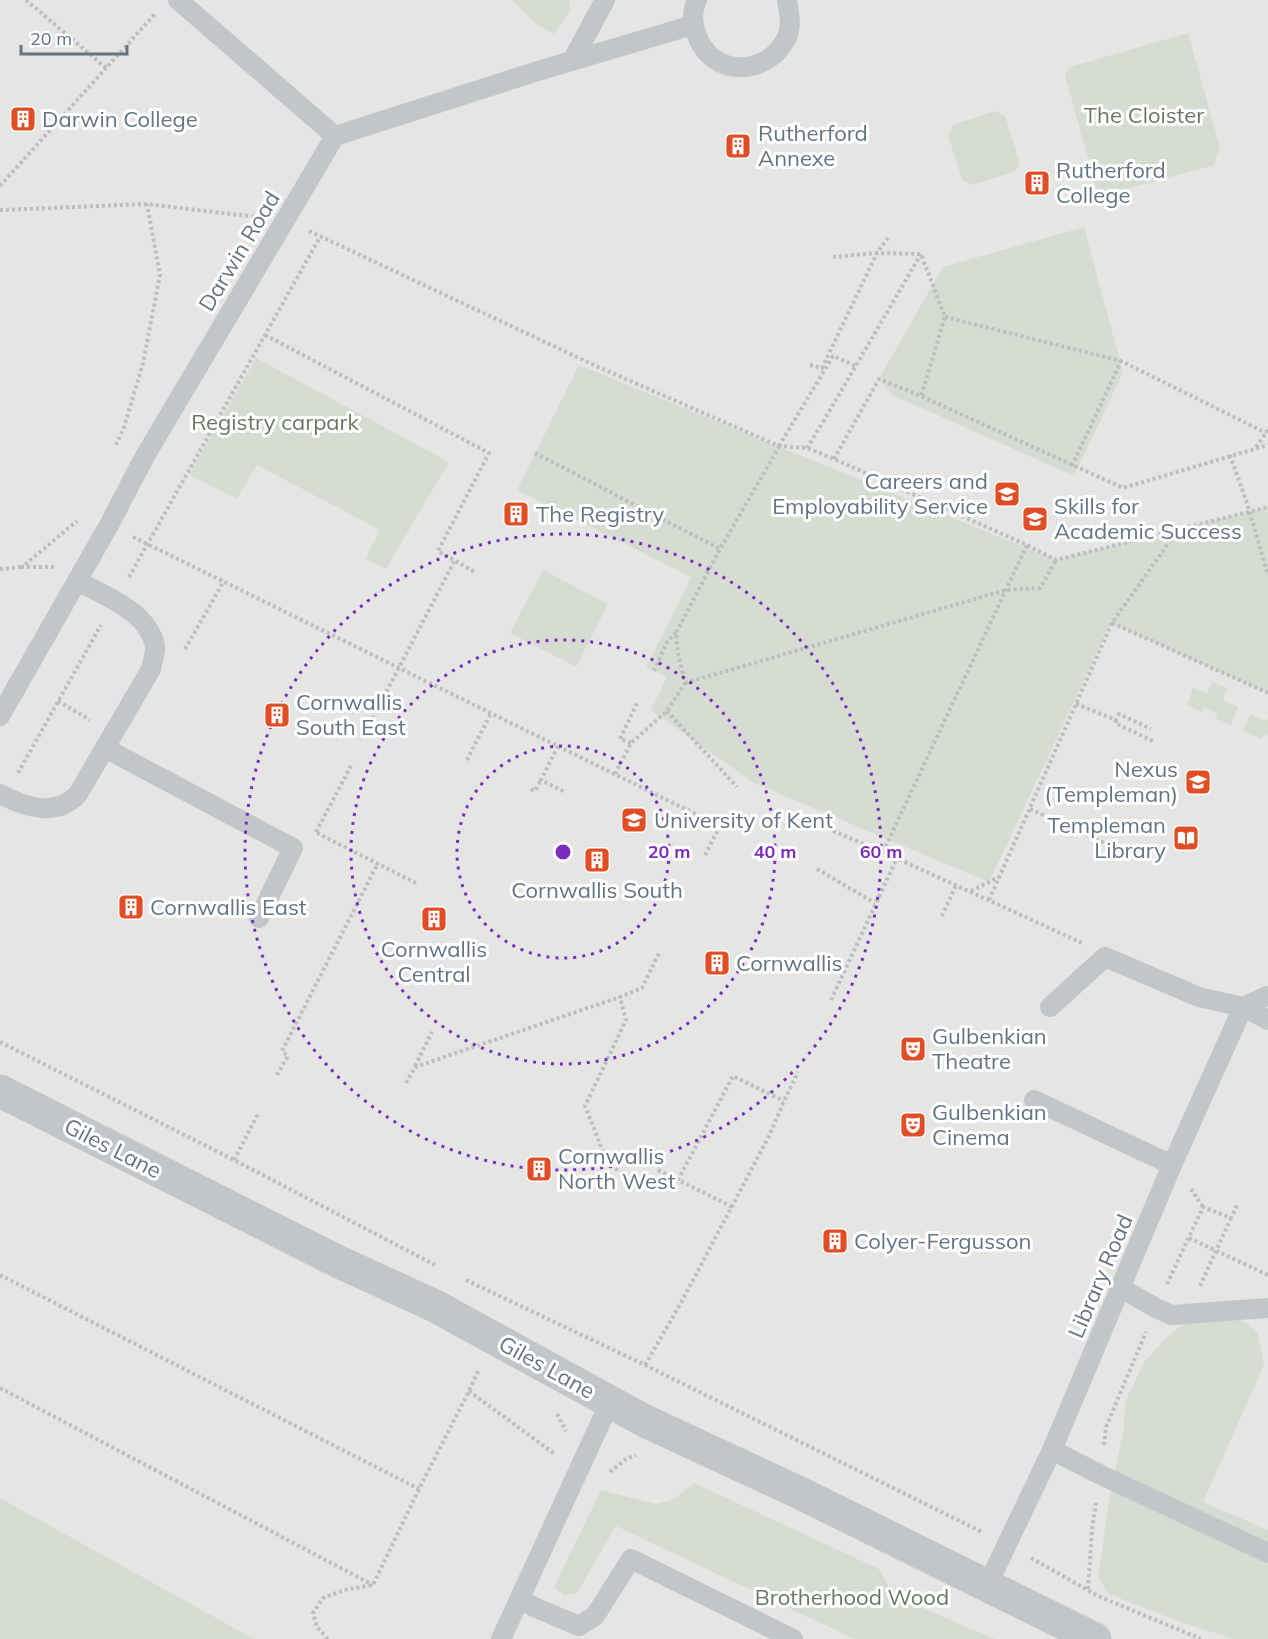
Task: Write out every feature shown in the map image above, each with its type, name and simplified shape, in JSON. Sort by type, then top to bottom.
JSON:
[{"type":"street","name":"Giles Lane","points":[[0,1091],[339,1262],[435,1306],[645,1421],[800,1493],[1095,1639]]},
{"type":"lane","points":[[572,61],[605,0]]},
{"type":"lane","points":[[697,0],[693,8],[693,25],[701,47],[713,59],[729,66],[748,67],[764,62],[778,52],[788,35],[790,18],[787,0]]},
{"type":"lane","points":[[169,4],[335,136],[693,25]]},
{"type":"lane","name":"Darwin Road","points":[[0,716],[109,525],[145,456],[335,136]]},
{"type":"lane","points":[[2,795],[31,807],[54,807],[71,801],[78,794],[151,669],[156,648],[150,631],[137,616],[81,574]]},
{"type":"lane","points":[[105,748],[293,848],[259,918]]},
{"type":"lane","points":[[1050,1007],[1105,957],[1199,997],[1244,1007],[1268,1020]]},
{"type":"lane","points":[[1244,1007],[1267,996]]},
{"type":"lane","name":"Library Road","points":[[987,1586],[1053,1450],[1172,1165],[1244,1007]]},
{"type":"lane","points":[[1034,1100],[1172,1165]]},
{"type":"lane","points":[[1121,1288],[1172,1315],[1268,1308]]},
{"type":"lane","points":[[501,1639],[610,1402]]},
{"type":"lane","points":[[1053,1450],[1101,1475],[1268,1552]]},
{"type":"lane","points":[[521,1599],[579,1626],[595,1616],[631,1559],[793,1639]]},
{"type":"path","points":[[26,0],[106,68]]},
{"type":"path","points":[[0,186],[106,68],[169,4]]},
{"type":"path","points":[[112,455],[124,426],[143,363],[160,275],[147,204]]},
{"type":"path","points":[[0,210],[147,204],[286,220],[596,366],[779,446],[807,448],[834,459],[1056,560],[1268,507]]},
{"type":"path","points":[[2,795],[115,601],[320,237]]},
{"type":"path","points":[[810,365],[822,368],[877,253],[888,238]]},
{"type":"path","points":[[833,257],[877,253],[921,254]]},
{"type":"path","points":[[807,448],[921,254]]},
{"type":"path","points":[[921,254],[945,316],[921,396]]},
{"type":"path","points":[[945,316],[1121,361],[1267,432],[1256,448]]},
{"type":"path","points":[[265,335],[489,453],[438,551],[475,572]]},
{"type":"path","points":[[654,671],[668,640],[676,633],[720,549],[833,356],[856,366]]},
{"type":"path","points":[[1072,466],[1121,361]]},
{"type":"path","points":[[834,459],[879,380],[921,396],[1123,488],[1268,445]]},
{"type":"path","points":[[535,453],[720,549]]},
{"type":"path","points":[[1230,455],[1266,558],[1268,576]]},
{"type":"path","points":[[22,567],[83,516]]},
{"type":"path","points":[[109,525],[720,826],[704,857]]},
{"type":"path","points":[[989,900],[1112,623],[1178,530]]},
{"type":"path","points":[[883,852],[1027,545]]},
{"type":"path","points":[[367,729],[455,560]]},
{"type":"path","points":[[615,774],[631,743],[667,711],[685,683],[1006,590],[1040,588],[1056,560]]},
{"type":"path","points":[[0,569],[22,567],[81,574]]},
{"type":"path","points":[[1112,623],[1268,693]]},
{"type":"path","points":[[676,633],[685,683]]},
{"type":"path","points":[[631,743],[620,739],[637,703]]},
{"type":"path","points":[[1076,704],[1116,720]]},
{"type":"path","points":[[667,711],[737,787]]},
{"type":"path","points":[[467,760],[491,713]]},
{"type":"path","points":[[1152,729],[1119,714],[1115,723],[1153,741]]},
{"type":"path","points":[[531,789],[535,791],[558,746]]},
{"type":"path","points":[[316,832],[352,764]]},
{"type":"path","points":[[541,780],[564,792]]},
{"type":"path","points":[[1030,809],[1097,837],[1109,845]]},
{"type":"path","points":[[833,831],[1092,947]]},
{"type":"path","points":[[831,999],[897,858]]},
{"type":"path","points":[[277,1075],[288,1056],[282,1051],[378,863]]},
{"type":"path","points":[[817,869],[875,903]]},
{"type":"path","points":[[971,892],[1000,877]]},
{"type":"path","points":[[942,916],[956,885]]},
{"type":"path","points":[[415,1066],[620,998],[642,988],[659,953]]},
{"type":"path","points":[[620,998],[626,1020],[585,1106],[608,1164],[623,1173]]},
{"type":"path","points":[[406,1083],[432,1032]]},
{"type":"path","points":[[0,1042],[440,1267]]},
{"type":"path","points":[[645,1365],[732,1207],[769,1136],[798,1072]]},
{"type":"path","points":[[678,1180],[733,1076],[784,1101]]},
{"type":"path","points":[[234,1160],[258,1114]]},
{"type":"path","points":[[658,1170],[732,1207]]},
{"type":"path","points":[[1187,1314],[1238,1203]]},
{"type":"path","points":[[1088,1589],[1092,1529],[1106,1427],[1156,1308],[1203,1207],[1231,1218]]},
{"type":"path","points":[[1189,1238],[1268,1275]]},
{"type":"path","points":[[0,1275],[419,1489]]},
{"type":"path","points":[[461,1278],[645,1365],[1007,1544],[1098,1596],[1201,1639]]},
{"type":"path","points":[[373,1585],[481,1363]]},
{"type":"path","points":[[0,1388],[373,1585]]},
{"type":"path","points":[[328,1639],[317,1627],[313,1613],[323,1598],[344,1590],[373,1585]]},
{"type":"shaded area","name":"University of Kent","points":[[0,0],[1268,0],[1268,1639],[0,1639]]},
{"type":"green space","points":[[512,0],[569,0],[571,10],[554,34],[533,22]]},
{"type":"green space","name":"The Cloister","points":[[1188,33],[1220,148],[1214,165],[1105,195],[1097,191],[1065,75],[1070,67]]},
{"type":"green space","points":[[995,111],[1005,116],[1020,164],[1014,172],[972,185],[962,180],[948,135],[953,125]]},
{"type":"green space","points":[[1084,227],[1123,372],[1074,476],[892,395],[879,379],[943,267]]},
{"type":"green space","name":"Registry carpark","points":[[256,358],[449,462],[386,569],[365,559],[380,530],[257,465],[237,499],[189,475]]},
{"type":"green space","points":[[579,365],[1056,560],[1268,507],[1268,693],[1111,623],[989,882],[754,783],[651,710],[667,677],[646,667],[691,577],[517,490]]},
{"type":"green space","points":[[543,570],[608,604],[576,667],[510,633]]},
{"type":"green space","points":[[1212,682],[1228,688],[1223,700],[1238,707],[1231,725],[1215,718],[1217,713],[1204,707],[1202,712],[1187,705],[1193,688],[1207,694]]},
{"type":"green space","points":[[1250,714],[1266,721],[1268,717],[1268,736],[1264,734],[1262,739],[1243,731]]},
{"type":"green space","points":[[1232,1318],[1249,1324],[1258,1334],[1264,1365],[1203,1502],[1268,1530],[1268,1639],[1234,1639],[1180,1622],[1109,1594],[1098,1578],[1110,1493],[1124,1428],[1125,1402],[1144,1362],[1168,1336],[1184,1324]]},
{"type":"green space","name":"Brotherhood Wood","points":[[694,1483],[879,1569],[894,1596],[995,1639],[854,1639],[616,1526],[577,1593],[564,1595],[554,1587],[601,1490],[656,1504],[674,1499]]},
{"type":"green space","points":[[0,1498],[254,1639],[0,1639]]},
{"type":"place","name":"Darwin College","points":[[23,119]]},
{"type":"place","name":"Rutherford Annexe","points":[[738,146]]},
{"type":"place","name":"Rutherford College","points":[[1037,183]]},
{"type":"place","name":"Careers and Employability Service","points":[[1007,494]]},
{"type":"place","name":"The Registry","points":[[516,514]]},
{"type":"place","name":"Skills for Academic Success","points":[[1035,519]]},
{"type":"place","name":"Cornwallis South East","points":[[277,715]]},
{"type":"place","name":"Nexus (Templeman)","points":[[1198,782]]},
{"type":"place","name":"University of Kent","points":[[634,820]]},
{"type":"place","name":"Templeman Library","points":[[1186,838]]},
{"type":"place","name":"Cornwallis South","points":[[597,860]]},
{"type":"place","name":"Cornwallis East","points":[[131,907]]},
{"type":"place","name":"Cornwallis Central","points":[[434,919]]},
{"type":"place","name":"Cornwallis","points":[[717,963]]},
{"type":"place","name":"Gulbenkian Theatre","points":[[913,1049]]},
{"type":"place","name":"Gulbenkian Cinema","points":[[913,1125]]},
{"type":"place","name":"Cornwallis North West","points":[[539,1169]]},
{"type":"place","name":"Colyer-Fergusson","points":[[835,1241]]}]
